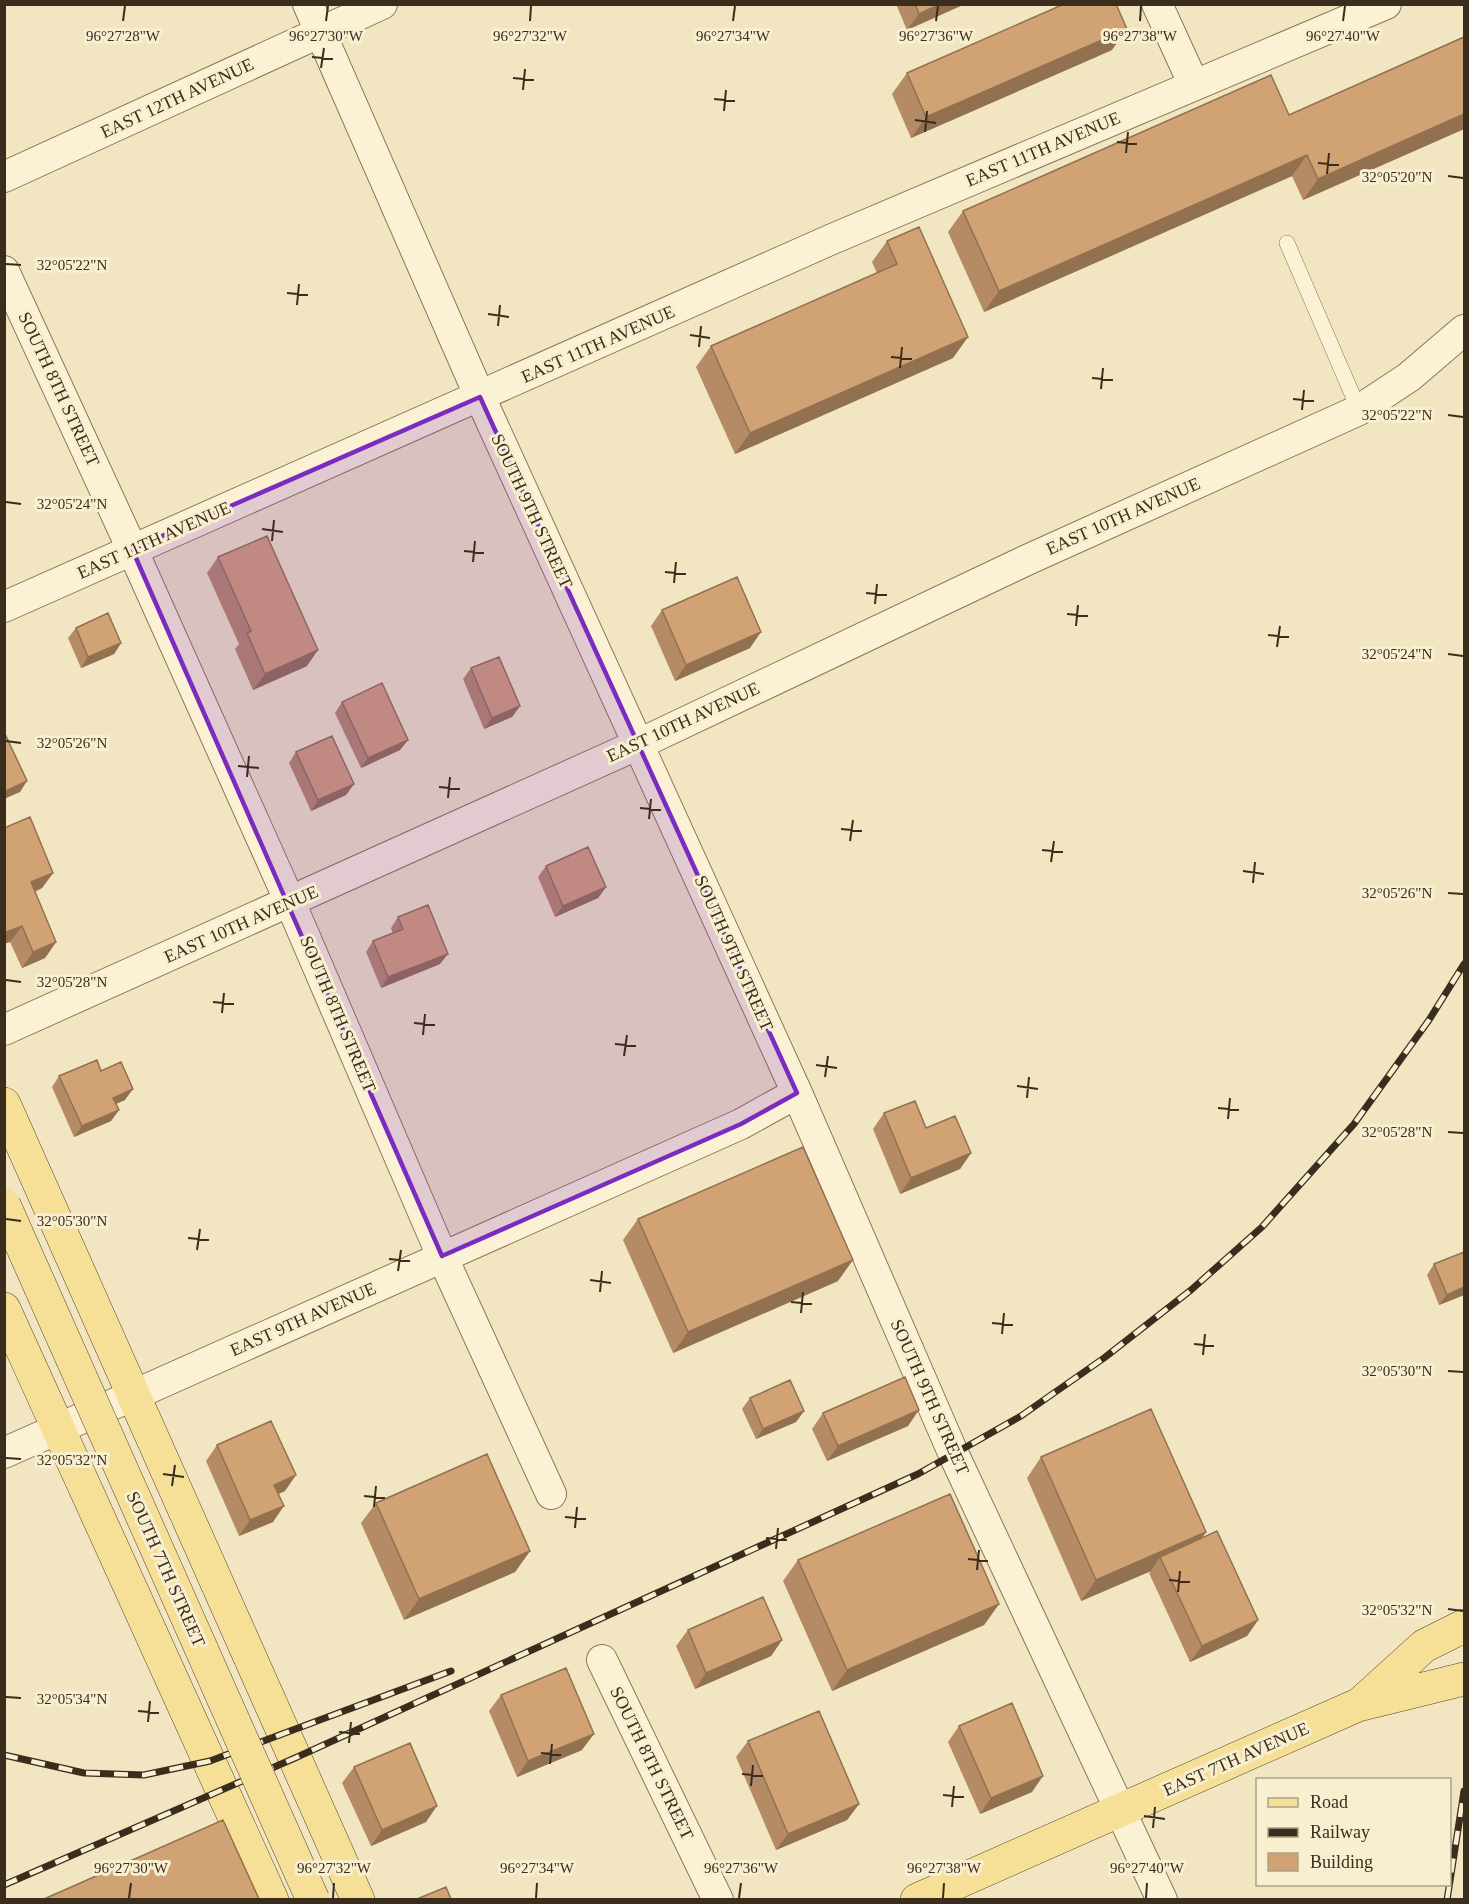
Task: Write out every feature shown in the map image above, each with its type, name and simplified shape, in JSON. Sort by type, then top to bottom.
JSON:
[{"type":"main road","points":[[4,1104],[358,1899]]},
{"type":"main road","name":"SOUTH 7TH STREET","points":[[4,1205],[313,1899]]},
{"type":"main road","points":[[4,1309],[272,1899]]},
{"type":"main road","name":"EAST 7TH AVENUE","points":[[1358,1705],[1424,1646],[1464,1626]]},
{"type":"main road","name":"EAST 7TH AVENUE","points":[[917,1899],[1358,1705],[1464,1679]]},
{"type":"street","name":"SOUTH 9TH STREET","points":[[308,4],[480,397],[797,1093],[954,1455],[1162,1899]]},
{"type":"street","name":"EAST 12TH AVENUE","points":[[4,177],[382,4]]},
{"type":"street","points":[[1157,4],[1194,85]]},
{"type":"street","name":"EAST 11TH AVENUE","points":[[4,607],[830,240],[1386,4]]},
{"type":"street","name":"SOUTH 8TH STREET","points":[[4,271],[132,549],[290,902],[442,1256],[551,1494]]},
{"type":"street","name":"EAST 10TH AVENUE","points":[[4,1029],[639,744],[1027,560],[1359,410],[1409,377],[1464,330]]},
{"type":"street","name":"EAST 9TH AVENUE","points":[[4,1453],[741,1124],[797,1093]]},
{"type":"street","name":"SOUTH 8TH STREET","points":[[602,1660],[718,1899]]},
{"type":"lane","points":[[1287,243],[1359,410]]},
{"type":"highlighted area","points":[[480,397],[797,1093],[741,1124],[442,1256],[132,549]]},
{"type":"building","points":[[915,4],[940,4],[919,14]]},
{"type":"building","points":[[1064,4],[1116,4],[1127,29],[926,117],[907,73]]},
{"type":"building","points":[[1464,37],[1464,114],[1318,179],[1307,155],[999,291],[963,211],[1271,75],[1289,115]]},
{"type":"building","points":[[919,227],[968,337],[750,433],[711,346],[897,264],[887,241]]},
{"type":"building","points":[[267,536],[318,650],[265,674],[247,633],[251,631],[218,557]]},
{"type":"building","points":[[737,577],[761,632],[686,665],[662,610]]},
{"type":"building","points":[[108,613],[121,643],[88,657],[76,628]]},
{"type":"building","points":[[499,657],[520,706],[492,718],[471,668]]},
{"type":"building","points":[[382,683],[408,740],[368,758],[342,702]]},
{"type":"building","points":[[6,736],[27,781],[4,792],[4,737]]},
{"type":"building","points":[[332,736],[354,784],[318,800],[296,752]]},
{"type":"building","points":[[30,817],[53,873],[31,882],[56,942],[33,952],[22,926],[4,933],[4,828]]},
{"type":"building","points":[[588,847],[606,887],[563,906],[546,866]]},
{"type":"building","points":[[428,905],[448,954],[388,977],[373,941],[403,929],[398,917]]},
{"type":"building","points":[[97,1060],[101,1071],[121,1062],[133,1089],[113,1098],[119,1110],[82,1126],[59,1076]]},
{"type":"building","points":[[915,1101],[926,1128],[955,1116],[971,1153],[911,1178],[884,1113]]},
{"type":"building","points":[[803,1147],[853,1260],[688,1332],[638,1219]]},
{"type":"building","points":[[1464,1252],[1464,1287],[1447,1295],[1434,1264]]},
{"type":"building","points":[[905,1377],[919,1410],[838,1446],[823,1413]]},
{"type":"building","points":[[790,1380],[804,1411],[763,1429],[750,1398]]},
{"type":"building","points":[[1151,1409],[1206,1532],[1096,1580],[1041,1457]]},
{"type":"building","points":[[271,1421],[296,1475],[274,1485],[284,1506],[250,1520],[217,1445]]},
{"type":"building","points":[[487,1454],[530,1551],[419,1599],[376,1503]]},
{"type":"building","points":[[950,1494],[999,1604],[847,1670],[798,1560]]},
{"type":"building","points":[[1217,1531],[1258,1620],[1202,1646],[1160,1557]]},
{"type":"building","points":[[763,1597],[782,1640],[706,1673],[688,1630]]},
{"type":"building","points":[[566,1668],[594,1734],[528,1761],[501,1695]]},
{"type":"building","points":[[1012,1703],[1043,1776],[991,1798],[959,1726]]},
{"type":"building","points":[[819,1711],[859,1804],[788,1834],[748,1741]]},
{"type":"building","points":[[410,1743],[437,1806],[382,1830],[354,1767]]},
{"type":"building","points":[[223,1820],[259,1899],[44,1899]]},
{"type":"building","points":[[446,1887],[451,1899],[417,1899]]},
{"type":"railway","points":[[4,1885],[295,1758],[918,1474],[1021,1416],[1104,1358],[1191,1290],[1262,1227],[1354,1124],[1429,1020],[1464,964]]},
{"type":"railway","points":[[4,1755],[84,1773],[144,1775],[210,1761],[451,1671]]},
{"type":"railway","points":[[1451,1874],[1464,1791]]},
{"type":"railway","points":[[1447,1900],[1449,1886]]}]
